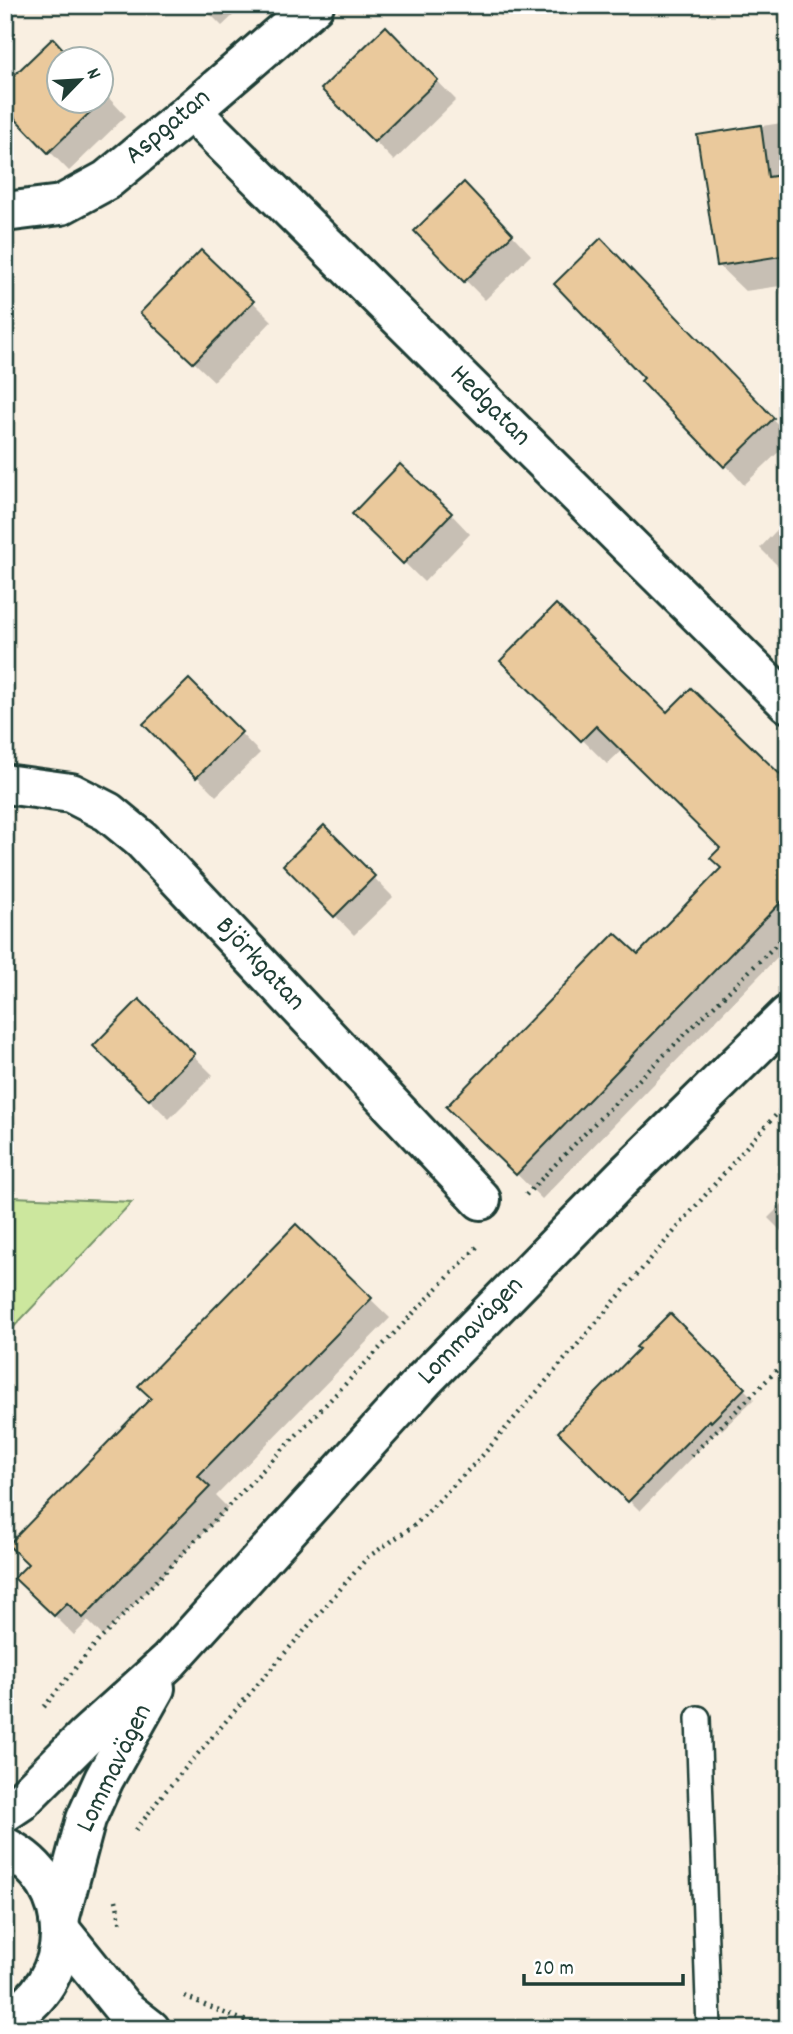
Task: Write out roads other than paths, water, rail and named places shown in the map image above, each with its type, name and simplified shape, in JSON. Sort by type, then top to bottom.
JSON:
[{"type":"street","name":"Aspgatan","points":[[5,212],[61,205],[107,180],[314,5]]},
{"type":"street","name":"Hedgatan","points":[[191,111],[788,703]]},
{"type":"street","name":"Björkgatan","points":[[5,784],[71,793],[108,812],[142,840],[481,1200]]},
{"type":"street","name":"Lommavägen","points":[[5,1812],[20,1802],[86,1736],[169,1661],[424,1380],[788,1015]]},
{"type":"street","name":"Lommavägen","points":[[5,2021],[34,2000],[49,1979],[58,1956],[60,1925],[86,1819],[104,1779],[169,1661]]},
{"type":"street","name":"Lommavägen","points":[[5,1847],[27,1862],[43,1878],[57,1905],[60,1925]]},
{"type":"street","points":[[60,1925],[123,2008],[150,2029]]},
{"type":"street","points":[[5,2021],[28,2029]]},
{"type":"lane","points":[[698,1718],[709,2029]]}]
